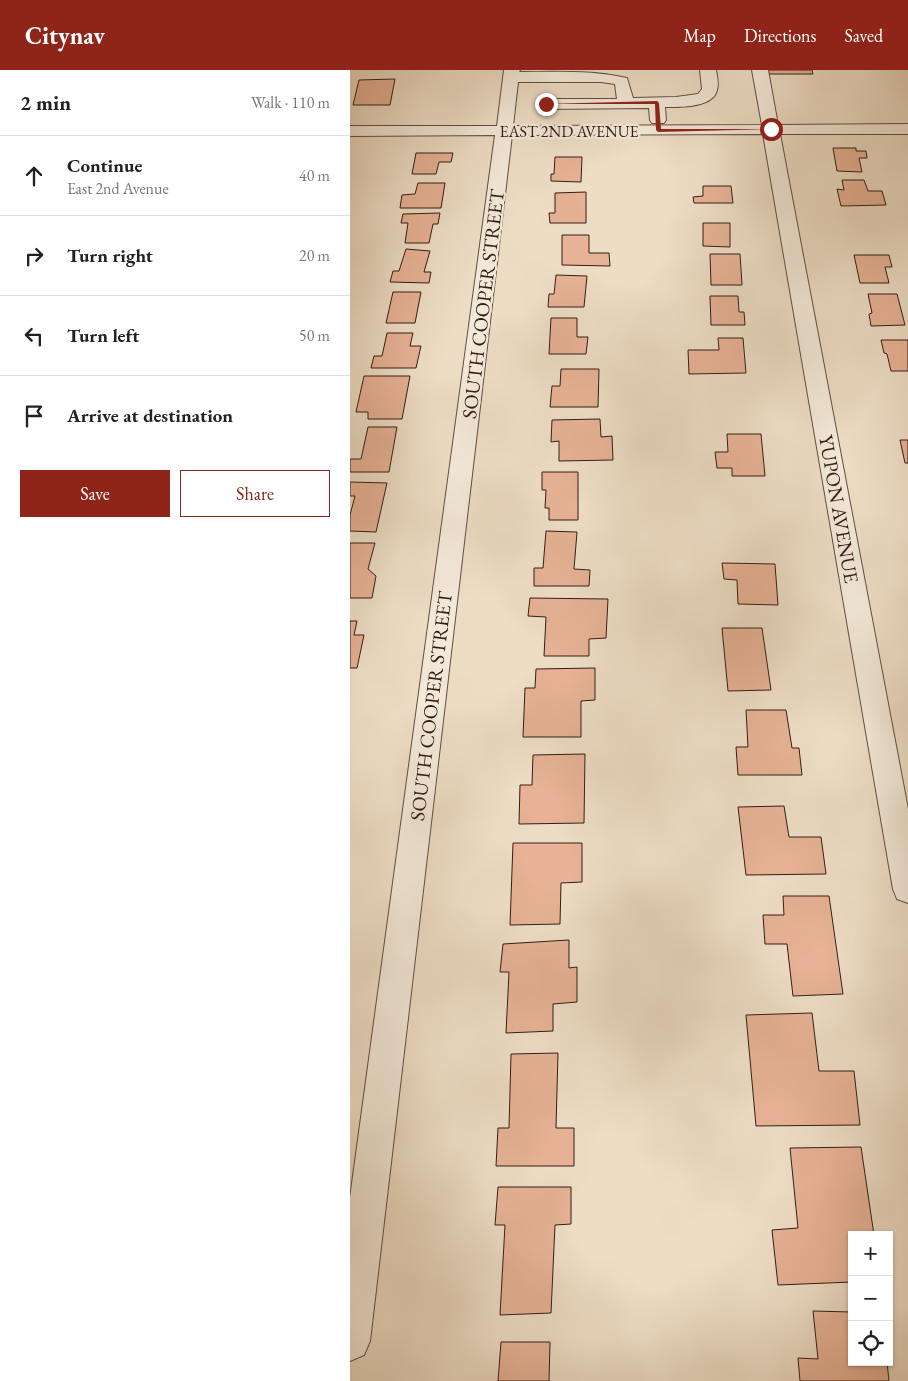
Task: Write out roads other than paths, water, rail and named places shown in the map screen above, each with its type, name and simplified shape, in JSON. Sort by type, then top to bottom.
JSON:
[{"type":"street","points":[[546,104],[657,103],[694,100],[708,94],[708,70]]},
{"type":"street","name":"YUPON AVENUE","points":[[760,70],[908,889]]},
{"type":"street","points":[[512,74],[601,77],[622,82],[626,103]]},
{"type":"street","name":"SOUTH COOPER STREET","points":[[350,1341],[512,74]]},
{"type":"street","points":[[657,103],[658,130]]},
{"type":"street","name":"EAST 2ND AVENUE","points":[[350,132],[908,128]]}]
